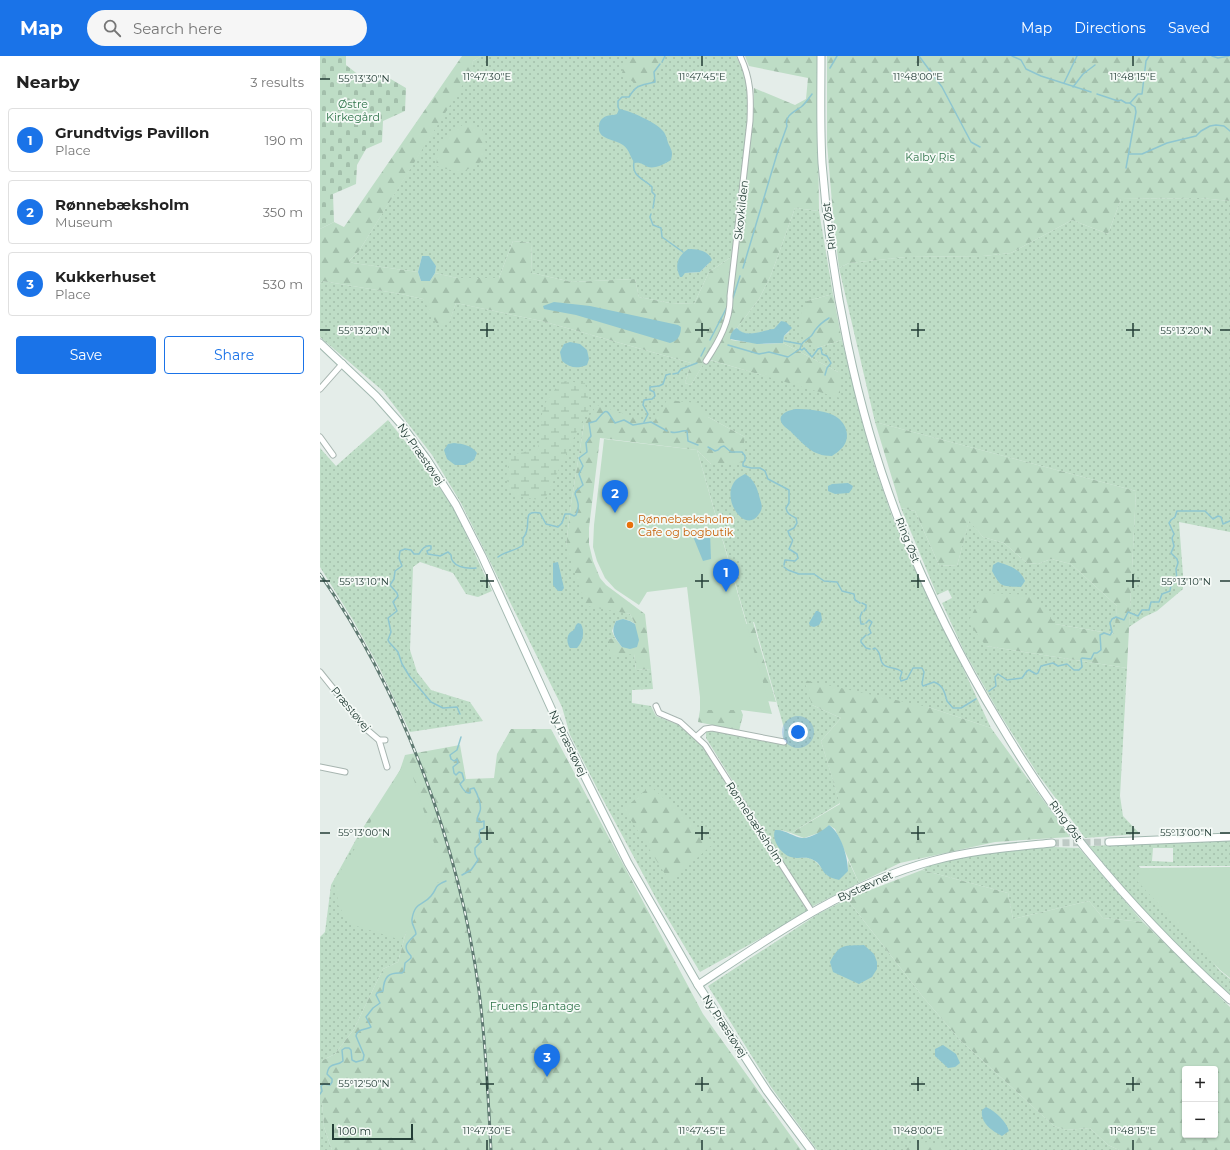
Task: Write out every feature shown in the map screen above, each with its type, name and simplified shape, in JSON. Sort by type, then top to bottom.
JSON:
[{"type":"street","name":"Skovkilden","points":[[706,361],[715,347],[728,319],[730,306],[750,121],[751,94],[749,79],[740,56]]},
{"type":"street","name":"Ring Øst","points":[[821,56],[822,161],[828,224],[839,299],[851,358],[866,420],[877,457],[899,520],[925,582],[958,650],[986,701],[1017,753],[1055,808],[1086,849],[1134,904],[1176,949],[1230,1000]]},
{"type":"street","name":"Ny Præstøvej","points":[[320,343],[343,363],[400,423],[426,458],[456,505],[482,556],[553,712],[628,863],[698,985],[767,1091],[811,1150]]},
{"type":"street","points":[[320,389],[343,363]]},
{"type":"street","points":[[320,437],[333,455]]},
{"type":"street","name":"Præstøvej","points":[[320,672],[365,728],[379,740],[385,740]]},
{"type":"street","name":"Rønnebæksholm","points":[[656,706],[657,710],[662,715],[680,722],[705,745],[812,912]]},
{"type":"street","points":[[696,736],[705,729],[712,728],[784,742]]},
{"type":"street","points":[[379,740],[387,766]]},
{"type":"street","points":[[320,767],[345,772]]},
{"type":"street","points":[[1109,842],[1230,837]]},
{"type":"street","name":"Bystævnet","points":[[698,985],[812,912],[840,896],[871,883],[932,861],[968,853],[998,848],[1052,843]]},
{"type":"green space","name":"Østre Kirkegård","points":[[320,56],[346,56],[346,65],[369,83],[389,78],[406,88],[405,111],[383,121],[382,142],[366,149],[357,165],[356,184],[333,194],[334,222],[320,229]]},
{"type":"green space","points":[[462,56],[481,56],[473,61],[472,70],[359,251],[349,261],[353,263],[418,272],[421,281],[430,281],[435,273],[457,278],[499,278],[513,241],[531,243],[532,273],[572,282],[635,279],[639,297],[670,303],[694,304],[709,272],[734,255],[728,313],[714,346],[691,385],[685,383],[691,363],[542,321],[456,303],[449,323],[436,323],[423,299],[322,281],[320,284],[320,229],[334,222],[344,227]]},
{"type":"green space","points":[[481,56],[736,56],[747,79],[749,94],[748,120],[734,255],[709,272],[694,304],[670,303],[639,297],[635,279],[572,282],[532,273],[531,243],[513,241],[499,278],[457,278],[435,273],[436,266],[422,256],[418,272],[353,263],[349,261],[359,251],[471,70],[473,61]],"holes":[[[678,261],[708,264],[700,272],[683,274],[678,272]]]},
{"type":"green space","points":[[628,56],[658,56],[662,62],[654,72],[655,82],[638,86],[622,73]]},
{"type":"green space","points":[[745,56],[817,56],[819,211],[795,208],[771,275],[759,299],[737,328],[734,329],[731,340],[765,344],[783,343],[840,373],[840,398],[707,359],[724,329],[732,305],[753,120],[754,88],[795,105],[806,99],[808,78],[749,66]]},
{"type":"green space","name":"Kalby Ris","points":[[827,56],[1230,56],[1230,201],[1200,198],[1121,199],[1108,234],[1072,220],[1011,253],[983,256],[906,257],[849,263],[839,268],[827,144]]},
{"type":"green space","points":[[465,123],[482,129],[486,144],[481,162],[461,173],[436,166],[439,143]]},
{"type":"green space","points":[[1200,198],[1230,201],[1230,532],[1179,522],[1183,589],[1157,611],[1144,617],[1129,627],[1136,491],[875,422],[839,268],[849,263],[906,257],[983,256],[1011,253],[1072,220],[1108,234],[1121,199]]},
{"type":"green space","points":[[795,208],[819,211],[833,294],[807,301],[817,348],[842,340],[874,464],[893,519],[991,728],[928,707],[812,705],[841,718],[821,741],[840,803],[791,833],[781,830],[796,858],[811,859],[827,875],[848,871],[848,860],[859,883],[811,907],[706,738],[706,732],[712,730],[783,743],[784,728],[754,622],[747,624],[697,450],[711,464],[745,437],[708,417],[653,423],[584,424],[566,546],[614,610],[630,614],[635,624],[626,620],[616,621],[612,631],[615,638],[607,639],[634,654],[636,670],[651,669],[653,689],[632,690],[632,703],[651,706],[656,716],[679,725],[703,747],[808,912],[700,972],[659,904],[600,794],[570,735],[562,707],[461,503],[432,455],[383,391],[320,337],[320,284],[322,281],[423,299],[449,322],[456,303],[542,321],[691,363],[685,383],[691,385],[706,359],[766,376],[840,373],[783,343],[784,336],[789,332],[781,321],[774,330],[754,334],[741,332],[737,328],[759,299],[771,275]]},
{"type":"green space","points":[[833,294],[842,340],[817,348],[804,340],[798,320],[807,301]]},
{"type":"green space","points":[[561,381],[585,383],[590,408],[578,429],[544,501],[512,495],[506,478],[510,455],[538,449],[543,406]]},
{"type":"green space","points":[[667,400],[698,403],[708,417],[745,437],[740,464],[711,464],[697,450],[600,438],[589,528],[589,544],[593,561],[600,578],[606,585],[645,614],[651,669],[636,670],[634,654],[611,656],[607,639],[615,638],[622,647],[635,624],[630,614],[586,606],[566,546],[584,424],[597,405],[653,423]]},
{"type":"green space","points":[[388,420],[421,461],[455,510],[492,591],[478,597],[466,594],[453,573],[420,562],[413,567],[410,650],[417,672],[431,690],[470,702],[483,721],[410,732],[379,667],[353,620],[320,567],[320,448],[336,466]]},
{"type":"green space","points":[[875,422],[1136,491],[1127,668],[986,646],[968,622],[983,593],[1034,595],[1055,624],[1114,634],[1117,606],[1071,564],[1051,559],[1038,564],[1027,563],[1004,543],[983,537],[969,521],[957,566],[939,565],[915,511],[901,508]]},
{"type":"green space","points":[[604,439],[697,450],[772,714],[741,710],[700,710],[700,697],[687,587],[647,592],[639,605],[615,589],[605,578],[597,561],[593,547],[594,525]]},
{"type":"green space","points":[[901,508],[915,511],[939,565],[957,566],[969,520],[983,537],[1004,543],[1027,563],[1038,564],[1051,559],[1071,564],[1117,606],[1115,634],[1055,624],[986,646],[1127,668],[1120,796],[1123,816],[1140,834],[1085,838],[1037,773],[998,711],[964,651],[942,603],[952,598],[948,590],[937,595]]},
{"type":"green space","points":[[753,622],[776,702],[766,701],[740,626]]},
{"type":"green space","points":[[804,680],[928,707],[991,728],[1070,837],[995,842],[900,863],[859,883],[835,829],[829,825],[824,831],[804,838],[791,833],[840,804],[821,741],[841,718],[812,705]]},
{"type":"green space","points":[[700,710],[741,710],[743,715],[739,731],[698,722]]},
{"type":"green space","name":"Fruens Plantage","points":[[511,729],[551,729],[703,1014],[801,1150],[332,1150],[324,1127],[322,1102],[320,1105],[320,1063],[335,1054],[354,1029],[383,969],[398,962],[414,902],[359,834],[400,770],[405,755],[460,745],[466,779],[494,778],[497,754]]},
{"type":"green space","points":[[407,758],[435,846],[442,876],[401,940],[350,924],[338,905],[336,878],[361,839]]},
{"type":"green space","points":[[650,786],[714,843],[670,882],[624,809]]},
{"type":"green space","points":[[359,834],[414,902],[398,962],[383,969],[354,1029],[335,1054],[323,1060],[320,1064],[320,937],[325,932],[331,885]]},
{"type":"green space","points":[[1230,840],[1230,866],[1139,866],[1219,970],[1230,979],[1230,996],[1177,948],[1089,846]],"holes":[[[1153,848],[1173,848],[1173,862],[1152,861]]]},
{"type":"green space","points":[[1053,847],[1079,848],[1143,922],[1103,918],[1089,901],[1013,919],[1008,893],[922,870],[933,863],[1000,850]]},
{"type":"green space","points":[[1230,867],[1230,978],[1220,970],[1137,881],[1140,868]]},
{"type":"green space","points":[[922,870],[1008,893],[1013,919],[1089,901],[1103,918],[1143,922],[1230,1007],[1230,1150],[1119,1150],[1108,1145],[1090,1128],[1066,1130],[1054,1126],[960,1040],[923,997],[847,899]]},
{"type":"green space","points":[[847,899],[923,997],[960,1040],[1054,1126],[1066,1130],[1090,1128],[1108,1145],[1119,1150],[817,1150],[771,1087],[708,986],[818,914]]},
{"type":"green space","points":[[322,1101],[324,1127],[332,1150],[320,1150],[320,1105]]},
{"type":"green space","points":[[928,1142],[941,1145],[950,1150],[903,1150],[914,1144]]},
{"type":"water","points":[[619,109],[642,117],[660,128],[665,135],[671,151],[671,160],[657,167],[648,167],[640,163],[635,163],[623,145],[604,137],[599,131],[600,121],[607,116],[617,114]]},
{"type":"water","points":[[688,249],[705,252],[712,260],[700,272],[685,273],[682,277],[680,277],[677,269],[678,261]]},
{"type":"water","points":[[422,256],[429,256],[436,266],[435,273],[430,281],[421,281],[418,272]]},
{"type":"water","points":[[554,302],[590,306],[678,325],[681,327],[680,333],[677,339],[670,343],[576,315],[544,309],[543,306]]},
{"type":"water","points":[[781,321],[786,322],[792,328],[784,336],[783,343],[757,344],[730,339],[732,332],[737,328],[745,333],[754,333],[774,329]]},
{"type":"water","points":[[570,342],[580,344],[587,350],[589,359],[587,365],[574,367],[562,361],[560,352],[564,344]]},
{"type":"water","points":[[795,409],[829,413],[838,418],[844,425],[847,434],[847,439],[842,448],[832,456],[825,456],[814,452],[805,446],[785,427],[781,420],[782,415]]},
{"type":"water","points":[[454,443],[467,445],[475,450],[477,453],[474,460],[465,465],[455,465],[447,459],[444,450],[448,444]]},
{"type":"water","points":[[745,474],[755,485],[762,505],[762,509],[759,514],[753,520],[747,520],[741,517],[732,503],[730,495],[732,486],[737,479]]},
{"type":"water","points":[[848,483],[853,486],[849,493],[835,494],[828,491],[828,486],[832,484]]},
{"type":"water","points":[[710,532],[711,559],[703,561],[692,534]]},
{"type":"water","points":[[558,562],[564,588],[562,591],[558,591],[553,585],[553,563]]},
{"type":"water","points":[[998,562],[1014,568],[1020,573],[1025,581],[1021,587],[1006,586],[998,581],[992,571],[993,565]]},
{"type":"water","points":[[816,611],[821,613],[822,620],[819,625],[814,627],[810,626],[809,623]]},
{"type":"water","points":[[623,619],[635,624],[639,640],[637,647],[630,649],[622,647],[615,638],[613,632],[614,625],[616,621]]},
{"type":"water","points":[[578,623],[581,624],[582,627],[582,640],[577,648],[570,648],[567,640],[568,635],[574,630]]},
{"type":"water","points":[[829,825],[840,839],[847,859],[848,871],[839,880],[828,876],[817,862],[812,859],[794,858],[788,856],[778,846],[774,834],[775,830],[779,830],[803,838],[810,837]]},
{"type":"water","points":[[864,945],[874,954],[877,962],[877,969],[872,977],[859,984],[833,972],[830,962],[837,951],[847,946]]},
{"type":"water","points":[[943,1045],[956,1054],[960,1063],[955,1067],[948,1068],[935,1056],[935,1049]]},
{"type":"water","points":[[986,1107],[1000,1117],[1008,1127],[1009,1131],[1002,1136],[994,1132],[985,1123],[982,1110]]},
{"type":"waterway","points":[[662,62],[665,56]]},
{"type":"waterway","points":[[830,68],[837,56]]},
{"type":"waterway","points":[[919,56],[942,87],[971,142],[980,147]]},
{"type":"waterway","points":[[1012,56],[1021,60],[1026,69],[1041,76],[1091,92]]},
{"type":"waterway","points":[[1064,83],[1077,56]]},
{"type":"waterway","points":[[1097,94],[1118,101],[1121,100],[1126,103],[1130,103],[1138,94],[1142,94],[1146,61],[1149,56]]},
{"type":"waterway","points":[[1212,56],[1218,58],[1229,56]]},
{"type":"waterway","points":[[619,109],[618,101],[622,97],[629,97],[642,85],[655,82],[654,72],[660,64]]},
{"type":"waterway","points":[[1073,87],[1083,74],[1095,65]]},
{"type":"waterway","points":[[743,268],[777,154],[787,126],[786,123],[788,117],[801,107],[812,94]]},
{"type":"waterway","points":[[1126,168],[1136,112],[1135,107],[1130,103]]},
{"type":"waterway","points":[[1129,154],[1142,154],[1167,143],[1196,136],[1210,126],[1224,126],[1230,131]]},
{"type":"waterway","points":[[634,162],[635,171],[639,177],[652,187],[652,192],[655,195],[653,208]]},
{"type":"waterway","points":[[651,214],[650,217],[653,225],[661,228],[662,237],[683,252]]},
{"type":"waterway","points":[[733,298],[740,276]]},
{"type":"waterway","points":[[710,340],[727,307]]},
{"type":"waterway","points":[[728,345],[759,354],[769,352],[788,357],[800,349],[802,344],[815,330],[829,318]]},
{"type":"waterway","points":[[784,341],[801,344]]},
{"type":"waterway","points":[[701,356],[705,348]]},
{"type":"waterway","points":[[800,349],[802,350],[804,348],[812,357],[818,349],[821,348],[822,354],[827,356],[831,363],[827,368],[825,375]]},
{"type":"waterway","points":[[673,374],[678,373],[681,369],[697,363]]},
{"type":"waterway","points":[[644,422],[648,414],[643,405],[644,400],[652,399],[655,396],[654,392],[650,390],[650,387],[663,384],[666,375],[670,374]]},
{"type":"waterway","points":[[498,557],[523,545],[523,538],[526,533],[528,516],[530,514],[534,512],[540,513],[546,524],[558,527],[562,523],[565,514],[576,515],[578,504],[575,494],[576,491],[583,485],[579,474],[583,466],[579,458],[587,452],[586,443],[591,436],[589,423],[596,421],[603,413],[607,412],[615,423],[624,420],[633,425],[651,422],[667,431]]},
{"type":"waterway","points":[[671,432],[675,433],[687,431],[688,441],[698,445]]},
{"type":"waterway","points":[[708,447],[715,451],[724,446],[731,452],[742,452],[745,456],[743,466],[760,468],[765,471],[768,479],[789,490],[789,503],[786,510],[789,514],[796,518],[797,523],[794,528],[788,531],[793,540],[789,549],[797,554],[798,558],[795,561],[785,560],[784,565]]},
{"type":"waterway","points":[[989,691],[996,686],[995,677],[998,674],[1007,680],[1022,678],[1029,670],[1036,674],[1041,666],[1053,663],[1058,666],[1067,664],[1074,670],[1079,670],[1082,667],[1082,658],[1091,659],[1094,653],[1101,650],[1100,635],[1104,633],[1110,635],[1112,632],[1110,623],[1112,619],[1116,617],[1124,620],[1128,612],[1138,616],[1142,610],[1149,610],[1151,602],[1159,602],[1162,594],[1170,591],[1171,585],[1177,581],[1176,569],[1178,563],[1177,559],[1171,553],[1174,546],[1172,538],[1174,534],[1169,523],[1175,517],[1177,511],[1205,511],[1213,519],[1218,516],[1221,517],[1223,524],[1230,521]]},
{"type":"waterway","points":[[460,714],[457,707],[443,708],[431,702],[410,677],[402,664],[398,652],[389,642],[388,640],[391,632],[388,618],[397,611],[393,602],[398,596],[390,585],[394,579],[395,571],[402,566],[399,558],[400,551],[405,549],[411,550],[414,554],[419,554],[421,550],[427,546],[431,546],[431,549],[427,551],[428,554],[440,556],[448,552],[456,565],[476,568]]},
{"type":"waterway","points":[[784,567],[799,574],[814,574],[824,581],[837,582],[842,591],[854,594],[855,600],[860,603]]},
{"type":"waterway","points":[[862,603],[866,605],[864,611]]},
{"type":"waterway","points":[[862,612],[860,617],[861,624],[864,624]]},
{"type":"waterway","points":[[866,623],[869,620],[872,622],[869,628],[871,633],[868,635]]},
{"type":"waterway","points":[[866,635],[861,642],[866,648],[870,649]]},
{"type":"waterway","points":[[873,649],[875,648],[877,650],[884,665],[898,669],[902,672],[900,678],[901,681],[907,679],[913,668],[922,668],[924,672],[923,686],[934,682],[940,685],[947,701],[953,708],[961,708],[976,699]]},
{"type":"waterway","points":[[461,737],[457,750],[450,755],[451,759],[454,761],[457,759],[458,763],[453,767],[454,773],[456,775],[459,772],[462,773],[464,780],[460,784],[465,792],[470,793],[470,789],[474,788],[478,796],[480,806],[477,821],[484,821],[484,828],[480,830],[479,834],[481,842],[475,848],[475,854],[478,860],[471,870],[462,875]]},
{"type":"waterway","points":[[320,1094],[322,1091],[321,1086],[324,1084],[330,1085],[332,1082],[332,1079],[327,1074],[330,1067],[343,1061],[342,1050],[349,1048],[351,1050],[352,1060],[356,1062],[363,1060],[364,1055],[356,1036],[358,1032],[371,1027],[366,1017],[373,1008],[380,1003],[376,995],[377,993],[383,991],[384,982],[388,976],[393,973],[402,973],[404,971],[405,963],[411,958],[406,947],[408,942],[416,934],[412,921],[413,913],[417,906],[431,896],[437,886],[446,881]]},
{"type":"tunnel","points":[[1052,843],[1109,842]]},
{"type":"railway","points":[[320,574],[350,621],[377,670],[402,721],[424,773],[442,827],[458,881],[470,936],[479,991],[485,1051],[491,1150]]},
{"type":"place","name":"Rønnebæksholm","points":[[615,513]]},
{"type":"place","name":"Rønnebæksholm Cafe og bogbutik","points":[[630,525]]},
{"type":"place","name":"Grundtvigs Pavillon","points":[[726,592]]},
{"type":"place","name":"Kukkerhuset","points":[[547,1077]]}]
